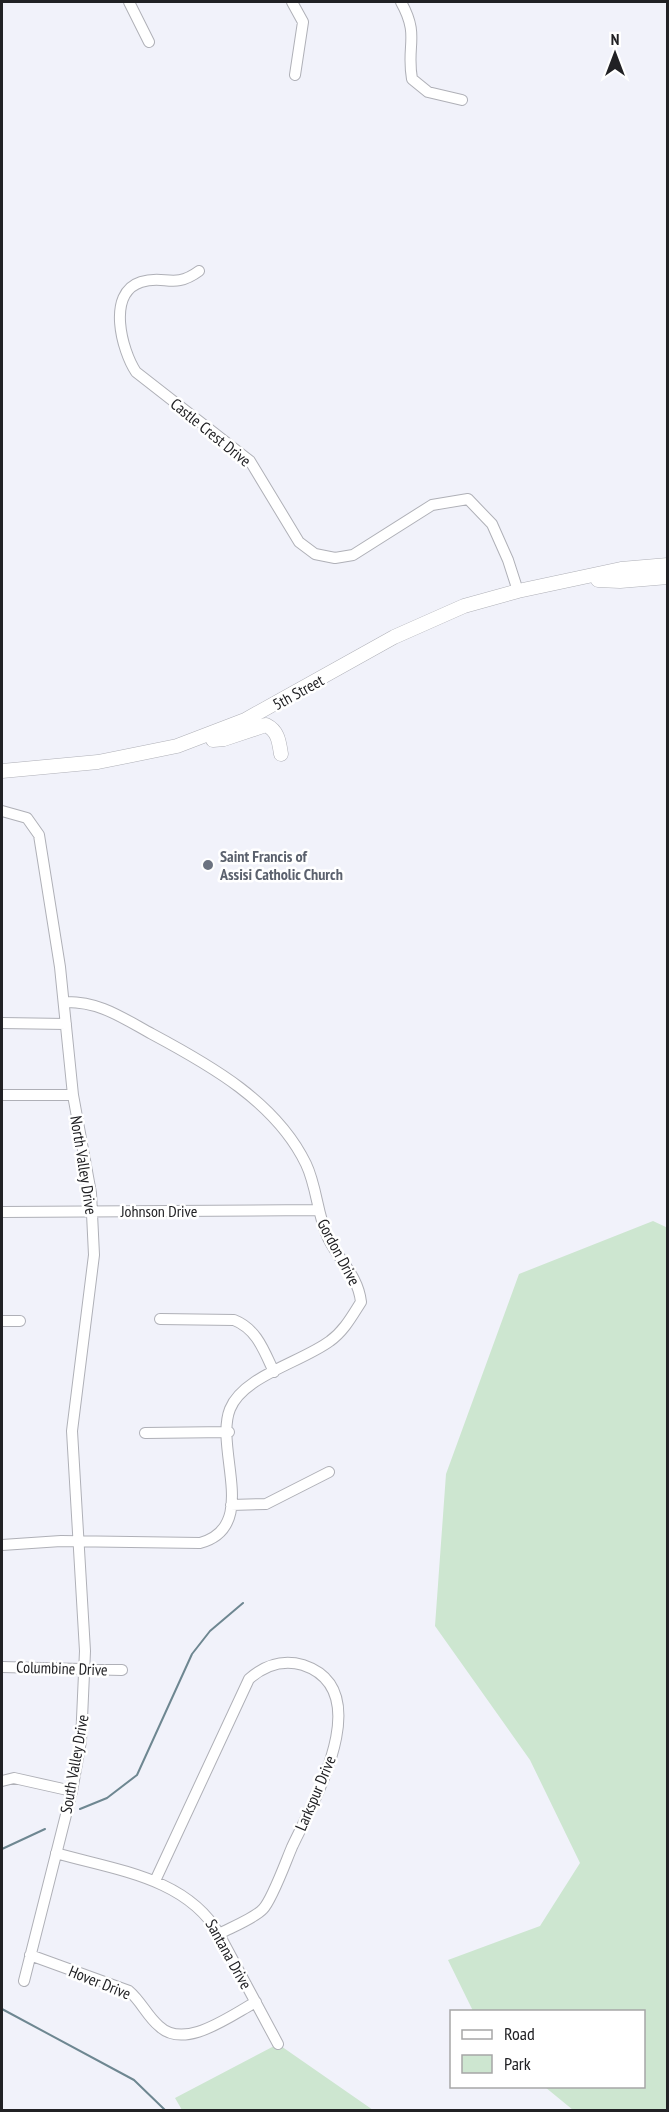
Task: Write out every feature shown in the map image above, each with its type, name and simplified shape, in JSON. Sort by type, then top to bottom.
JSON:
[{"type":"main road","name":"5th Street","points":[[2,771],[99,762],[153,752],[190,742],[268,708],[418,625],[464,606],[518,591],[584,579],[621,569],[668,565]]},
{"type":"main road","name":"5th Street","points":[[584,579],[644,579],[668,575]]},
{"type":"main road","points":[[190,742],[224,739],[266,725],[278,736],[281,754]]},
{"type":"street","points":[[129,2],[149,42]]},
{"type":"street","points":[[292,2],[303,22],[295,75]]},
{"type":"street","points":[[401,2],[412,21],[413,41],[408,58],[412,79],[428,92],[462,100]]},
{"type":"street","name":"Castle Crest Drive","points":[[199,271],[186,281],[141,282],[133,287],[126,297],[120,317],[125,352],[136,372],[250,461],[298,542],[315,554],[344,558],[363,550],[432,505],[468,499],[492,524],[508,560],[518,591]]},
{"type":"street","name":"North Valley Drive","points":[[2,811],[27,818],[38,831],[64,1002],[73,1095],[92,1211],[93,1272],[73,1421],[77,1542]]},
{"type":"street","name":"Gordon Drive","points":[[2,1545],[77,1542],[200,1543],[216,1539],[223,1532],[231,1505],[229,1412],[236,1396],[329,1342],[343,1331],[361,1302],[354,1278],[329,1240],[317,1210],[313,1183],[306,1163],[268,1114],[231,1080],[201,1060],[103,1007],[84,1001],[64,1002]]},
{"type":"street","points":[[2,1023],[66,1024]]},
{"type":"street","points":[[2,1095],[73,1095]]},
{"type":"street","name":"Johnson Drive","points":[[2,1212],[317,1210]]},
{"type":"street","points":[[160,1319],[234,1320],[244,1324],[255,1334],[274,1372]]},
{"type":"street","points":[[2,1321],[20,1321]]},
{"type":"street","points":[[145,1433],[229,1432]]},
{"type":"street","points":[[231,1505],[266,1504],[329,1472]]},
{"type":"street","name":"South Valley Drive","points":[[24,1981],[72,1791],[81,1741],[86,1667],[77,1542]]},
{"type":"street","name":"Larkspur Drive","points":[[155,1881],[249,1678],[261,1668],[282,1662],[296,1663],[316,1672],[330,1686],[338,1714],[339,1726],[332,1761],[263,1909],[219,1934]]},
{"type":"street","name":"Columbine Drive","points":[[2,1667],[86,1667],[122,1670]]},
{"type":"street","points":[[2,1781],[14,1778],[72,1791]]},
{"type":"street","name":"Santana Drive","points":[[56,1853],[155,1881],[195,1903],[210,1918],[278,2044]]},
{"type":"street","name":"Hover Drive","points":[[30,1955],[129,1991],[139,1999],[159,2027],[171,2034],[185,2035],[199,2031],[256,2002]]},
{"type":"green space","points":[[653,1221],[668,1228],[667,2110],[573,2110],[546,2088],[645,2088],[645,2010],[473,2010],[448,1960],[540,1926],[580,1863],[530,1760],[435,1626],[446,1474],[519,1274]]},
{"type":"green space","points":[[278,2044],[373,2110],[182,2110],[175,2098]]},
{"type":"waterway","points":[[80,1809],[107,1798],[137,1775],[192,1654],[210,1631],[243,1603]]},
{"type":"waterway","points":[[2,1849],[45,1829]]},
{"type":"waterway","points":[[2,2009],[134,2080],[165,2110]]},
{"type":"place","name":"Saint Francis of Assisi Catholic Church","points":[[208,865]]}]
